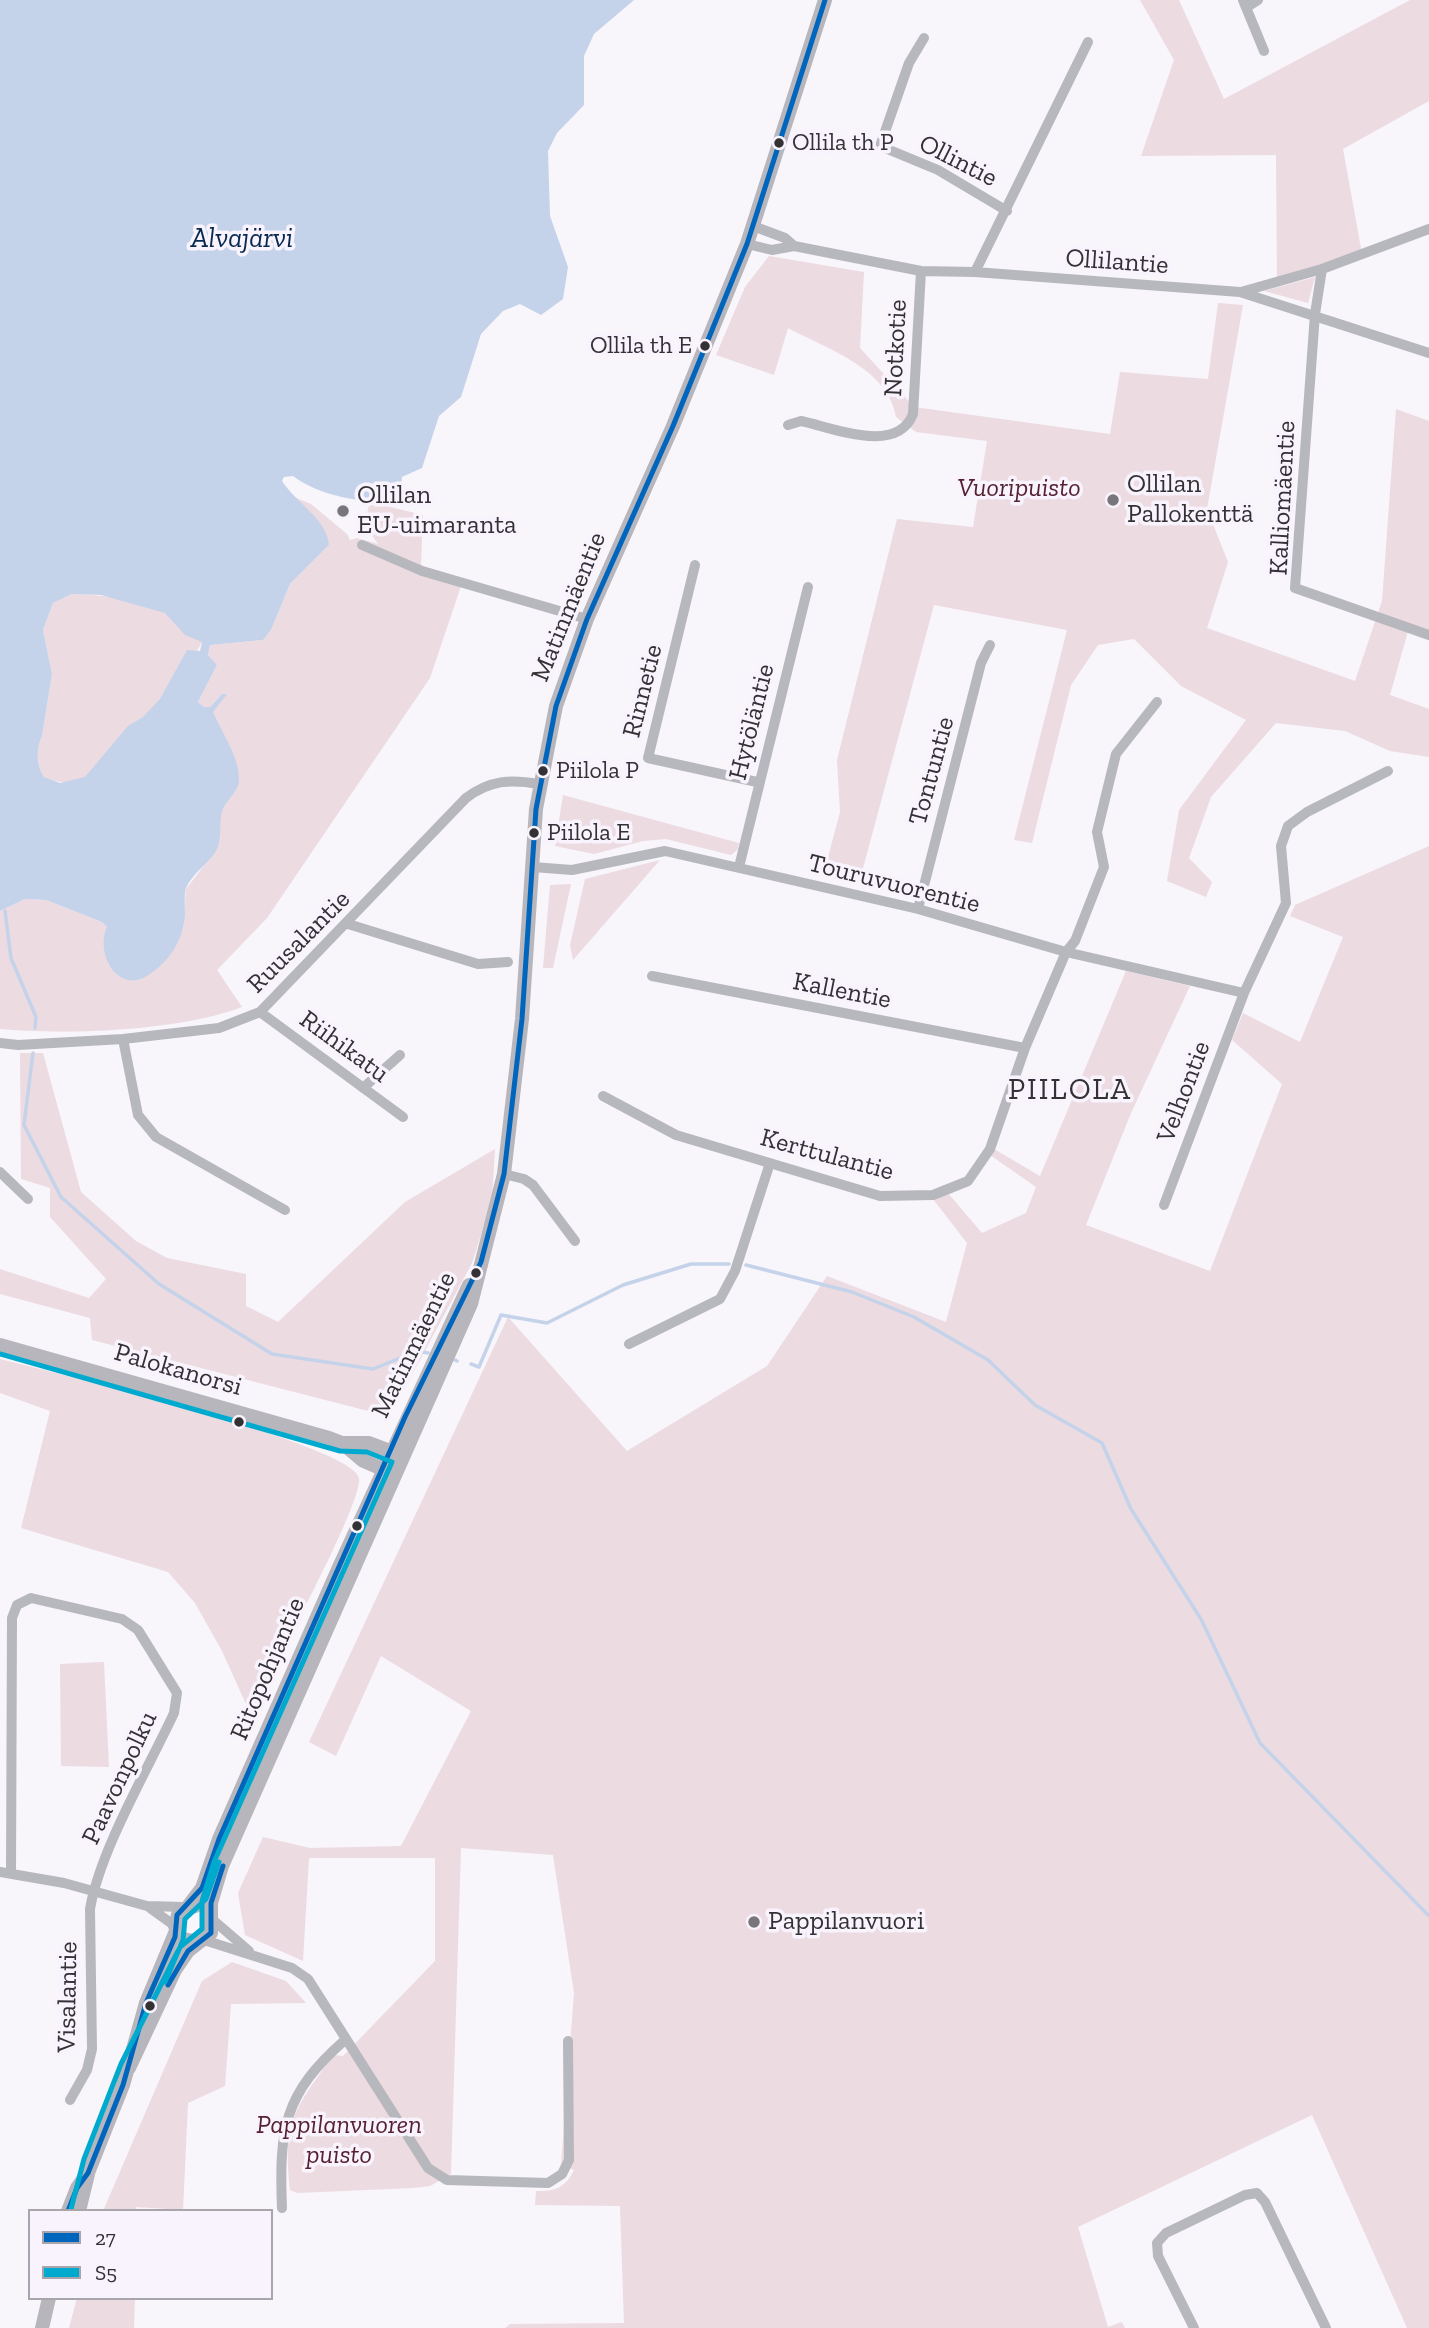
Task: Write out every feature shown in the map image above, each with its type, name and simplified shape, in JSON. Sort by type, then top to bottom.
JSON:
[{"type":"main road","name":"Matinmäentie","points":[[397,1454],[481,1262],[504,1174],[522,1019],[539,784],[556,706],[587,619],[673,426],[747,244],[825,0]]},
{"type":"main road","name":"Palokanorsi","points":[[0,1345],[342,1443],[369,1443],[397,1454]]},
{"type":"main road","name":"Palokanorsi","points":[[342,1443],[357,1457],[389,1471]]},
{"type":"main road","name":"Ritopohjantie","points":[[187,1906],[202,1888],[219,1839],[397,1454]]},
{"type":"main road","name":"Ritopohjantie","points":[[212,1917],[212,1895],[226,1857],[389,1471]]},
{"type":"main road","points":[[79,2209],[88,2173],[129,2068],[175,1970],[211,1933],[212,1917],[202,1906],[187,1906],[177,1915],[176,1928],[146,2003],[129,2068]]},
{"type":"main road","points":[[176,1928],[187,1941],[201,1941]]},
{"type":"main road","points":[[69,2209],[77,2188],[88,2173]]},
{"type":"main road","points":[[42,2328],[49,2300]]},
{"type":"street","points":[[1258,0],[1245,4],[1264,51]]},
{"type":"street","name":"Ollintie","points":[[924,38],[909,64],[880,146],[938,170],[1007,211]]},
{"type":"street","points":[[975,272],[1088,42]]},
{"type":"street","name":"Ollilantie","points":[[753,226],[785,238],[794,246]]},
{"type":"street","points":[[1240,292],[1322,269],[1429,229]]},
{"type":"street","name":"Ollilantie","points":[[747,244],[772,250],[794,246],[921,271],[975,272],[1240,292],[1429,353]]},
{"type":"street","points":[[1315,314],[1322,269]]},
{"type":"street","name":"Notkotie","points":[[788,425],[801,421],[883,437],[897,434],[909,425],[914,414],[921,271]]},
{"type":"street","name":"Kalliomäentie","points":[[1315,314],[1296,588],[1429,635]]},
{"type":"street","points":[[362,545],[422,571],[587,619]]},
{"type":"street","name":"Rinnetie","points":[[695,565],[648,758],[757,782]]},
{"type":"street","name":"Hytöläntie","points":[[738,867],[757,782],[808,587]]},
{"type":"street","name":"Tontuntie","points":[[918,909],[981,663],[990,645]]},
{"type":"street","name":"Kerttulantie","points":[[603,1096],[676,1135],[880,1196],[933,1195],[968,1181],[990,1149],[1025,1048],[1066,952],[1075,941],[1104,867],[1097,832],[1116,754],[1157,702]]},
{"type":"street","name":"Velhontie","points":[[1164,1205],[1244,993],[1286,903],[1281,846],[1288,826],[1307,812],[1388,771]]},
{"type":"street","name":"Ruusalantie","points":[[0,1043],[18,1045],[123,1039],[219,1028],[260,1012],[466,799],[481,787],[506,780],[539,784]]},
{"type":"street","name":"Touruvuorentie","points":[[533,867],[572,870],[665,850],[918,909],[1066,952],[1244,993]]},
{"type":"street","points":[[348,924],[478,964],[508,962]]},
{"type":"street","name":"Kallentie","points":[[652,976],[1025,1048]]},
{"type":"street","name":"Riihikatu","points":[[260,1012],[403,1117]]},
{"type":"street","points":[[123,1039],[138,1115],[156,1137],[285,1210]]},
{"type":"street","points":[[363,1087],[400,1055]]},
{"type":"street","points":[[629,1344],[720,1299],[735,1271],[771,1163]]},
{"type":"street","points":[[0,1172],[28,1199]]},
{"type":"street","points":[[504,1174],[524,1179],[533,1185],[575,1241]]},
{"type":"street","name":"Paavonpolku","points":[[5,1872],[12,1618],[17,1605],[31,1598],[122,1619],[138,1630],[177,1693],[174,1713],[93,1890]]},
{"type":"street","points":[[5,1872],[93,1890],[147,1906],[187,1906]]},
{"type":"street","name":"Visalantie","points":[[70,2100],[88,2070],[92,2049],[90,1909],[93,1890]]},
{"type":"street","points":[[147,1906],[176,1928]]},
{"type":"street","points":[[212,1917],[252,1954]]},
{"type":"street","points":[[201,1941],[292,1968],[308,1979],[435,2175],[456,2181],[548,2183],[562,2174],[569,2160],[568,2041]]},
{"type":"street","points":[[282,2208],[280,2155],[283,2126],[296,2097],[317,2068],[345,2039]]},
{"type":"street","points":[[1194,2328],[1158,2256],[1157,2243],[1166,2233],[1245,2195],[1257,2193],[1265,2202],[1326,2328]]},
{"type":"green space","points":[[1140,0],[1179,0],[1224,99],[1410,0],[1429,0],[1429,101],[1343,149],[1362,254],[1277,282],[1276,155],[1141,156],[1174,60]]},
{"type":"green space","name":"Vuoripuisto","points":[[769,256],[864,272],[860,348],[914,407],[1110,434],[1120,372],[1208,379],[1218,303],[1243,305],[1207,509],[1228,562],[1207,628],[1355,681],[1382,601],[1396,409],[1429,421],[1429,630],[1410,624],[1390,695],[1429,709],[1429,757],[1390,751],[1345,731],[1276,723],[1211,797],[1189,858],[1212,882],[1206,897],[1167,881],[1179,810],[1246,720],[1181,686],[1134,639],[1098,645],[1071,685],[1032,843],[1014,840],[1067,630],[934,605],[859,883],[823,876],[840,812],[837,760],[897,519],[973,527],[987,441],[916,432],[896,417],[891,400],[869,373],[837,352],[788,328],[774,375],[716,355],[745,287]]},
{"type":"green space","points":[[1315,277],[1308,303],[1264,291]]},
{"type":"green space","points":[[294,497],[311,504],[347,534],[350,540],[357,538],[378,544],[368,524],[370,502],[423,515],[421,565],[463,580],[430,678],[267,918],[217,970],[242,1007],[187,1021],[123,1029],[0,1029],[0,911],[25,899],[46,900],[102,922],[107,927],[183,930],[186,889],[217,849],[209,714],[222,694],[210,707],[204,707],[198,702],[217,665],[208,655],[210,645],[263,640],[271,630],[290,584],[329,545],[311,513]]},
{"type":"green space","points":[[72,594],[119,598],[142,604],[169,615],[194,638],[202,641],[172,687],[109,765],[95,777],[65,782],[44,777],[39,767],[38,751],[52,674],[43,630],[53,603]]},
{"type":"green space","points":[[563,795],[739,843],[738,849],[731,855],[666,839],[643,841],[594,854],[555,846]]},
{"type":"green space","name":"Pappilanvuoren puisto","points":[[1429,846],[1429,2328],[1407,2328],[1312,2115],[1078,2227],[1108,2327],[1122,2322],[1125,2328],[505,2328],[510,2324],[624,2323],[620,2206],[535,2205],[536,2191],[549,2191],[559,2187],[574,2170],[561,2165],[574,1993],[553,1855],[461,1848],[451,2174],[430,2186],[414,2188],[297,2193],[290,2190],[288,2147],[290,2131],[300,2104],[333,2055],[343,2056],[435,1961],[435,1858],[309,1858],[303,1961],[245,1935],[238,1893],[263,1837],[310,1848],[401,1846],[471,1711],[381,1656],[336,1756],[309,1742],[508,1317],[627,1451],[767,1366],[827,1276],[946,1322],[967,1243],[933,1199],[947,1192],[982,1233],[1026,1213],[1036,1187],[990,1155],[994,1149],[1040,1176],[1126,971],[1190,986],[1131,1113],[1086,1225],[1210,1271],[1282,1084],[1232,1040],[1243,1013],[1300,1042],[1343,937],[1290,916],[1295,905]]},
{"type":"green space","points":[[660,860],[573,960],[570,945],[585,879]]},
{"type":"green space","points":[[571,884],[553,968],[543,968],[550,885]]},
{"type":"green space","points":[[20,1053],[43,1053],[81,1192],[136,1241],[167,1258],[246,1274],[246,1306],[278,1322],[405,1202],[495,1149],[492,1200],[472,1263],[399,1399],[390,1409],[376,1413],[92,1340],[90,1318],[0,1294],[0,1269],[89,1298],[106,1279],[50,1217],[50,1188],[21,1179]]},
{"type":"green space","points":[[0,1359],[194,1410],[255,1429],[307,1447],[344,1464],[359,1478],[352,1507],[294,1629],[259,1712],[246,1704],[222,1651],[195,1603],[168,1572],[21,1528],[50,1411],[0,1393]]},
{"type":"green space","points":[[104,1662],[109,1767],[61,1766],[60,1664]]},
{"type":"green space","points":[[232,1962],[286,1981],[306,2003],[231,2004],[225,2086],[188,2103],[183,2209],[104,2209],[202,1981]]},
{"type":"green space","points":[[76,2300],[135,2300],[134,2328],[69,2328]]},
{"type":"water","name":"Alvajärvi","points":[[0,0],[634,0],[594,34],[584,56],[584,105],[557,133],[548,151],[550,216],[568,267],[563,299],[541,315],[520,304],[503,311],[481,334],[461,397],[439,416],[422,468],[402,477],[401,489],[382,504],[324,492],[293,476],[284,477],[282,481],[323,527],[329,545],[290,584],[271,630],[263,640],[210,645],[208,655],[217,665],[198,702],[204,707],[210,707],[222,694],[227,694],[213,712],[234,755],[239,781],[237,789],[223,809],[216,851],[186,888],[184,925],[174,950],[147,976],[126,980],[111,968],[106,959],[104,937],[107,927],[102,922],[46,900],[25,899],[0,911]],"holes":[[[72,594],[101,595],[165,613],[185,635],[202,642],[200,651],[187,650],[160,699],[143,717],[128,726],[85,777],[60,783],[44,777],[38,762],[52,674],[43,630],[53,603]]]},
{"type":"waterway","points":[[5,911],[11,958],[36,1017],[35,1028]]},
{"type":"waterway","points":[[33,1053],[24,1125],[61,1197],[159,1284],[272,1354],[373,1369],[417,1351],[428,1353]]},
{"type":"waterway","points":[[471,1364],[479,1367],[501,1315],[547,1323],[623,1285],[691,1264],[729,1264]]},
{"type":"waterway","points":[[746,1265],[852,1292],[914,1317],[988,1360],[1035,1405],[1102,1443],[1131,1509],[1201,1619],[1260,1743],[1429,1916]]},
{"type":"transit line","name":"27","points":[[69,2209],[77,2188],[88,2173],[123,2085],[146,2003],[175,1937],[177,1915],[202,1888],[219,1839],[405,1417],[481,1262],[504,1174],[522,1019],[536,809],[556,706],[587,619],[673,426],[747,244],[825,0]]},
{"type":"transit line","name":"S5","points":[[0,1354],[340,1451],[367,1452],[392,1462],[214,1862],[202,1901],[202,1929],[180,1947],[121,2064],[84,2159],[71,2209]]},
{"type":"transit line","name":"S5","points":[[165,1982],[183,1940],[185,1919],[206,1899],[219,1862]]},
{"type":"transit line","name":"27","points":[[168,1985],[188,1951],[211,1933],[211,1903],[223,1866]]},
{"type":"place","name":"Ollila th P","points":[[779,143]]},
{"type":"place","name":"Ollila th E","points":[[705,346]]},
{"type":"place","name":"Ollilan Pallokenttä","points":[[1113,500]]},
{"type":"place","name":"Ollilan EU-uimaranta","points":[[343,511]]},
{"type":"place","name":"Piilola P","points":[[543,771]]},
{"type":"place","name":"Piilola E","points":[[534,833]]},
{"type":"place","name":"Pappilanvuori","points":[[754,1922]]},
{"type":"district","name":"PIILOLA","points":[[1070,1090]]}]
